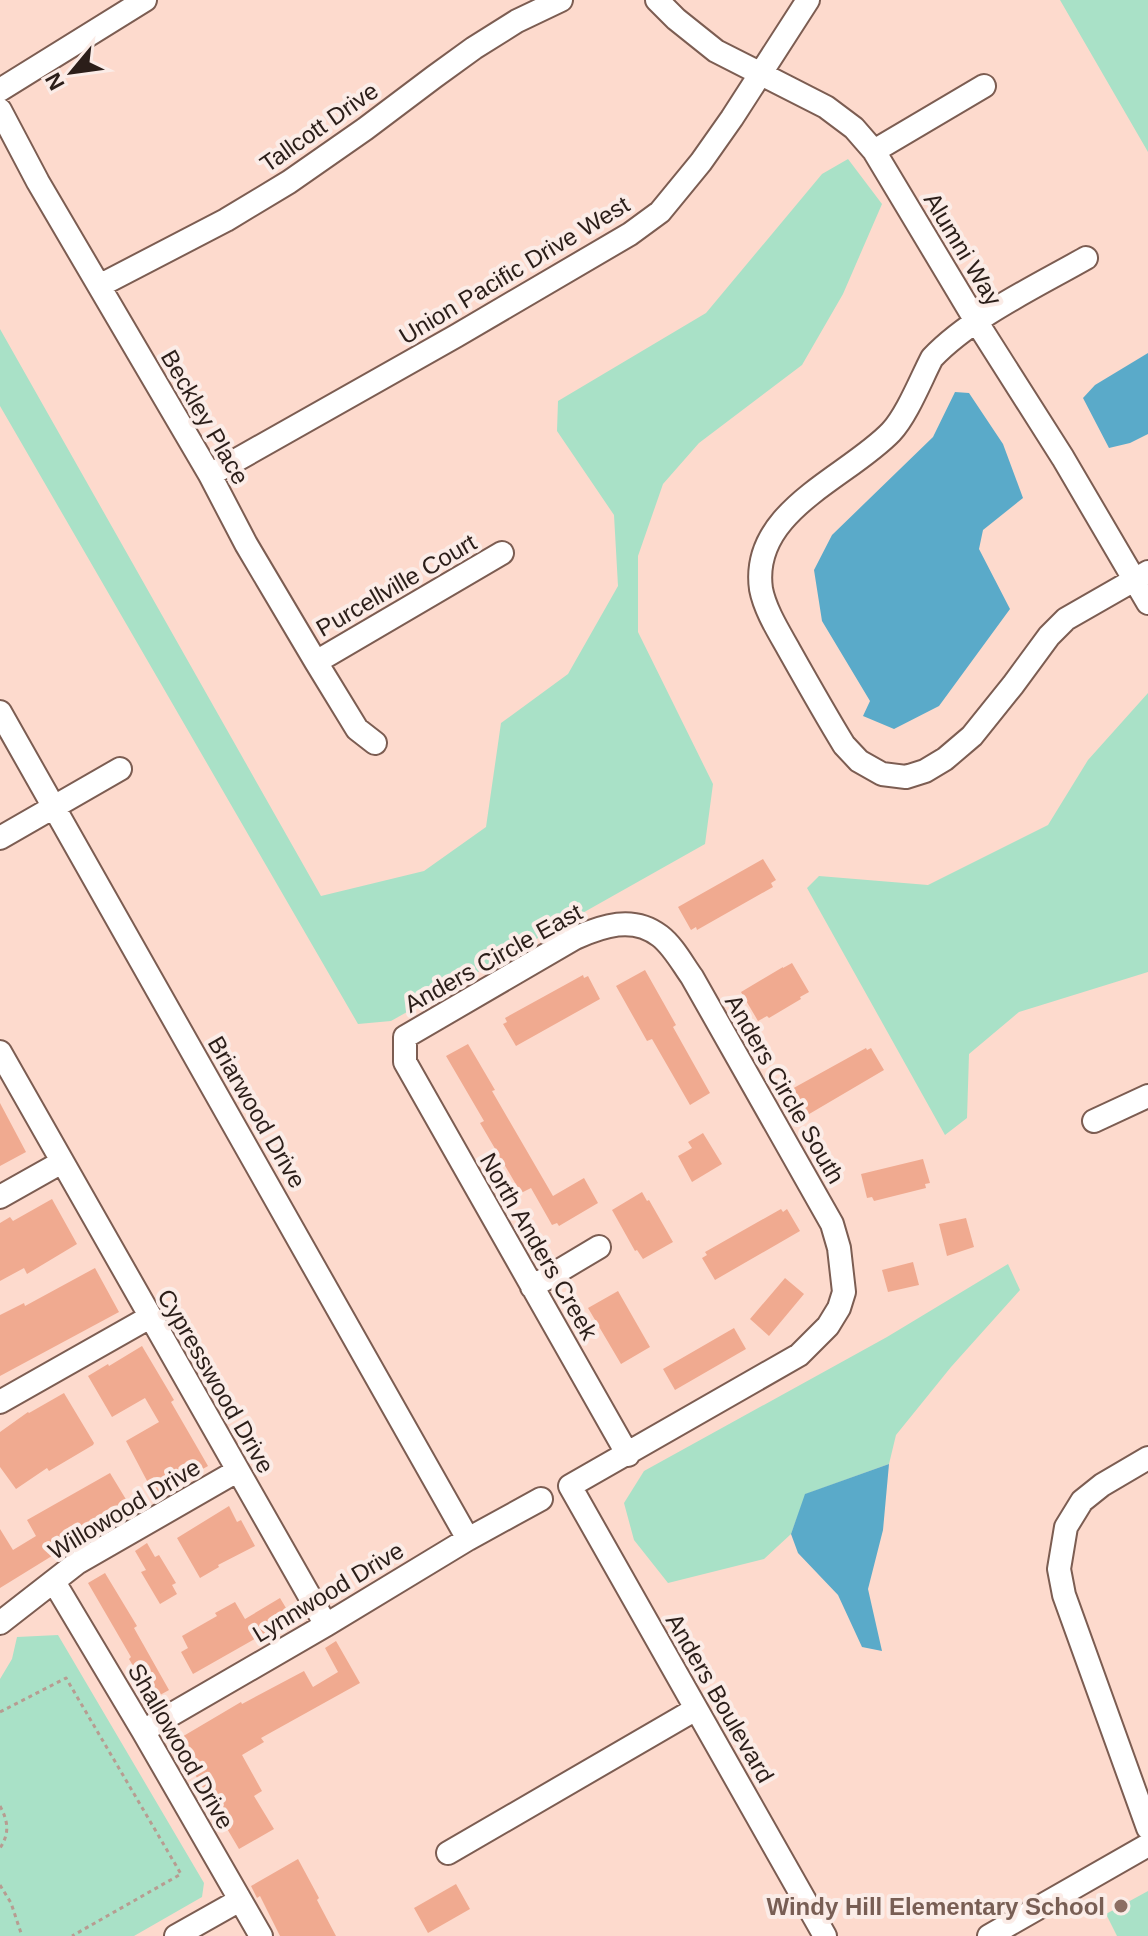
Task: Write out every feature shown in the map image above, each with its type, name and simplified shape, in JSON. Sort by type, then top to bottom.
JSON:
[{"type":"street","points":[[0,90],[145,0]]},
{"type":"street","name":"Tallcott Drive","points":[[99,286],[226,220],[289,182],[474,48],[517,21],[561,0]]},
{"type":"street","name":"Alumni Way","points":[[657,0],[716,51],[826,107],[854,128],[874,151],[976,321],[1141,576],[1148,603]]},
{"type":"street","name":"Union Pacific Drive West","points":[[210,475],[456,336],[640,227],[660,212],[732,118],[808,0]]},
{"type":"street","points":[[874,151],[984,86]]},
{"type":"street","name":"Beckley Place","points":[[0,110],[38,182],[210,475],[246,544],[357,729],[375,743]]},
{"type":"street","points":[[1086,258],[976,321],[932,358],[893,429],[814,491],[783,521],[770,539],[762,563],[762,593],[775,624],[844,745],[859,761],[882,774],[906,777],[925,771],[945,759],[972,736],[1049,636],[1066,619],[1141,576]]},
{"type":"street","name":"Purcellville Court","points":[[316,662],[502,553]]},
{"type":"street","name":"Briarwood Drive","points":[[0,712],[468,1539]]},
{"type":"street","points":[[0,838],[120,769]]},
{"type":"street","name":"Anders Circle East","points":[[405,1062],[405,1037],[575,938],[615,923],[632,925]]},
{"type":"street","name":"Anders Circle South","points":[[628,1455],[799,1355],[828,1326],[844,1292],[839,1248],[832,1224],[692,977],[660,936],[632,925]]},
{"type":"street","name":"Cypresswood Drive","points":[[0,1052],[326,1625]]},
{"type":"street","name":"North Anders Creek","points":[[405,1062],[628,1455]]},
{"type":"street","points":[[1094,1121],[1148,1096]]},
{"type":"street","points":[[0,1197],[62,1162]]},
{"type":"street","points":[[532,1287],[599,1247]]},
{"type":"street","points":[[0,1402],[150,1317]]},
{"type":"street","name":"Anders Boulevard","points":[[628,1455],[570,1486],[825,1936]]},
{"type":"street","points":[[1148,1458],[1102,1485],[1082,1501],[1066,1527],[1059,1569],[1064,1595],[1148,1828]]},
{"type":"street","name":"Willowood Drive","points":[[0,1623],[77,1563],[237,1471]]},
{"type":"street","name":"Lynnwood Drive","points":[[143,1731],[541,1499]]},
{"type":"street","name":"Shallowood Drive","points":[[54,1582],[261,1936]]},
{"type":"street","points":[[448,1853],[696,1709]]},
{"type":"street","points":[[989,1936],[1148,1845]]},
{"type":"street","points":[[176,1936],[240,1900]]},
{"type":"path","points":[[0,1712],[66,1678],[181,1874],[72,1936]]},
{"type":"path","points":[[0,1806],[8,1830],[0,1848]]},
{"type":"path","points":[[0,1885],[11,1903],[22,1936]]},
{"type":"green space","points":[[1060,0],[1148,0],[1148,152]]},
{"type":"green space","points":[[848,159],[882,204],[843,294],[802,365],[699,443],[663,484],[638,556],[638,632],[713,784],[705,844],[391,1021],[358,1024],[0,406],[0,329],[321,896],[424,871],[486,827],[501,723],[568,674],[618,586],[614,515],[557,431],[558,401],[706,313],[822,174]]},
{"type":"green space","points":[[1148,693],[1148,972],[1019,1012],[969,1054],[967,1118],[945,1135],[807,888],[819,876],[928,885],[1048,825],[1088,760]]},
{"type":"green space","points":[[1008,1264],[1020,1290],[896,1435],[889,1464],[806,1494],[791,1534],[764,1559],[668,1583],[634,1540],[624,1503],[644,1471],[887,1337]]},
{"type":"green space","points":[[58,1635],[204,1883],[202,1897],[134,1936],[0,1936],[0,1679],[12,1659],[17,1637]]},
{"type":"green space","points":[[1148,1891],[1148,1936],[1117,1936],[1106,1914]]},
{"type":"water","points":[[1148,353],[1148,434],[1109,448],[1083,398],[1095,385]]},
{"type":"water","points":[[955,392],[969,393],[1003,444],[1023,498],[983,530],[979,549],[1010,609],[939,706],[894,729],[863,716],[870,701],[822,621],[814,570],[832,535],[933,437]]},
{"type":"water","points":[[889,1464],[883,1530],[868,1589],[882,1651],[862,1647],[838,1595],[798,1553],[791,1534],[805,1494]]},
{"type":"building","points":[[763,859],[776,880],[771,883],[773,887],[697,930],[696,927],[691,930],[678,907]]},
{"type":"building","points":[[792,963],[809,992],[769,1018],[767,1016],[758,1021],[741,992]]},
{"type":"building","points":[[645,970],[710,1093],[690,1105],[652,1039],[647,1041],[616,986]]},
{"type":"building","points":[[583,975],[584,978],[588,976],[600,999],[516,1046],[503,1024],[507,1022],[505,1018]]},
{"type":"building","points":[[468,1044],[553,1196],[584,1178],[598,1203],[559,1226],[557,1223],[552,1225],[531,1188],[521,1193],[446,1056]]},
{"type":"building","points":[[871,1048],[884,1070],[799,1120],[786,1097],[791,1094],[790,1090]]},
{"type":"building","points":[[0,1103],[26,1152],[0,1166]]},
{"type":"building","points":[[703,1133],[722,1164],[692,1182],[678,1156],[692,1148],[688,1142]]},
{"type":"building","points":[[923,1159],[930,1183],[925,1184],[926,1188],[874,1201],[872,1197],[867,1198],[861,1174]]},
{"type":"building","points":[[642,1192],[673,1242],[643,1259],[635,1251],[612,1210]]},
{"type":"building","points":[[52,1199],[77,1244],[27,1274],[24,1268],[0,1281],[0,1223],[10,1217],[13,1221]]},
{"type":"building","points":[[781,1209],[783,1212],[787,1209],[800,1231],[715,1280],[702,1258],[707,1255],[705,1252]]},
{"type":"building","points":[[966,1218],[974,1247],[947,1256],[939,1224]]},
{"type":"building","points":[[913,1262],[919,1285],[888,1292],[882,1270]]},
{"type":"building","points":[[95,1268],[119,1312],[0,1376],[0,1315],[24,1303],[25,1306]]},
{"type":"building","points":[[785,1278],[804,1294],[769,1336],[750,1319]]},
{"type":"building","points":[[618,1291],[650,1347],[621,1364],[588,1308]]},
{"type":"building","points":[[734,1328],[746,1349],[675,1390],[663,1369]]},
{"type":"building","points":[[142,1346],[208,1466],[155,1496],[126,1441],[159,1422],[145,1398],[112,1417],[88,1376]]},
{"type":"building","points":[[64,1393],[93,1445],[49,1471],[47,1468],[16,1489],[0,1467],[0,1432],[28,1412]]},
{"type":"building","points":[[110,1473],[130,1506],[58,1547],[60,1551],[0,1588],[0,1529],[13,1550],[36,1536],[27,1520]]},
{"type":"building","points":[[229,1506],[237,1522],[241,1520],[255,1546],[200,1578],[177,1538]]},
{"type":"building","points":[[147,1543],[155,1557],[159,1555],[176,1583],[172,1585],[177,1594],[160,1604],[141,1572],[146,1570],[135,1551]]},
{"type":"building","points":[[105,1573],[137,1626],[134,1628],[169,1690],[153,1699],[88,1583]]},
{"type":"building","points":[[280,1598],[292,1618],[193,1674],[181,1652],[188,1648],[182,1636],[235,1602],[245,1619]]},
{"type":"building","points":[[336,1641],[360,1683],[261,1738],[264,1742],[242,1755],[262,1791],[254,1796],[274,1829],[239,1849],[219,1815],[212,1819],[205,1807],[212,1803],[175,1741],[241,1702],[304,1671],[313,1687],[338,1672],[325,1648]]},
{"type":"building","points":[[298,1859],[336,1936],[280,1936],[260,1896],[257,1898],[251,1886]]},
{"type":"building","points":[[456,1884],[470,1909],[428,1933],[414,1908]]},
{"type":"place","name":"Windy Hill Elementary School","points":[[1121,1906]]}]
